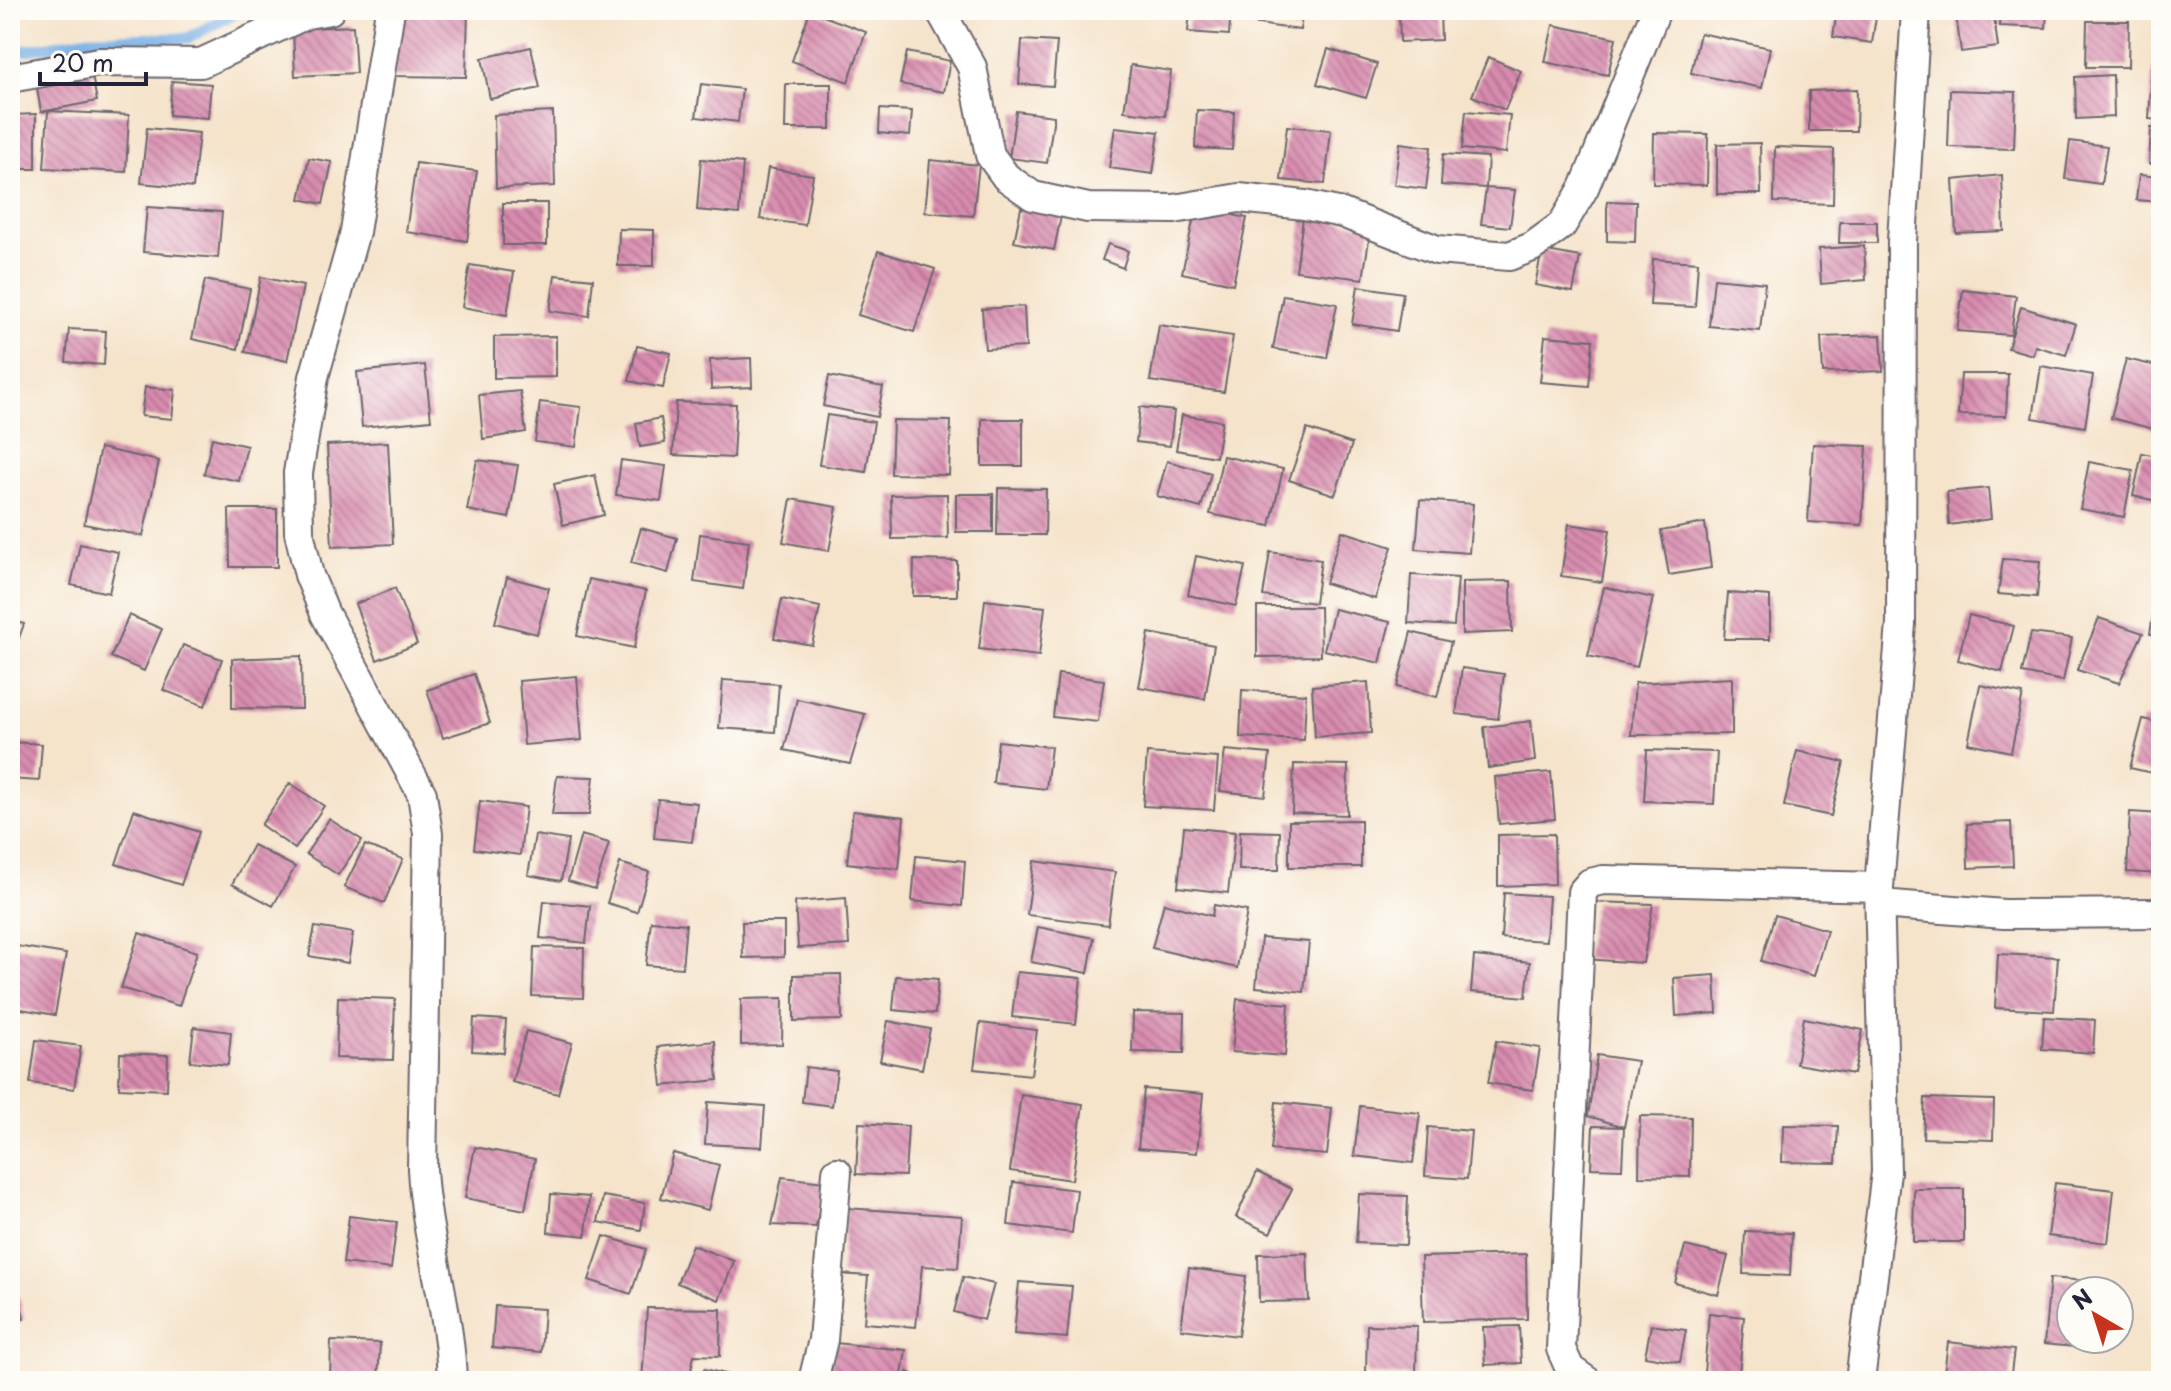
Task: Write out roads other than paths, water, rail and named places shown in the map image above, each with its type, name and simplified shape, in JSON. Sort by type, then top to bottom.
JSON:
[{"type":"street","points":[[10,78],[99,62],[201,63],[307,14],[330,10]]},
{"type":"street","points":[[390,10],[355,232],[314,377],[298,473],[299,532],[309,575],[325,614],[422,794],[428,834],[421,1087],[423,1182],[432,1262],[446,1311],[452,1381]]},
{"type":"street","points":[[940,10],[972,67],[990,155],[1006,177],[1033,196],[1088,208],[1174,209],[1239,198],[1305,205],[1342,213],[1437,250],[1509,256],[1532,247],[1562,225],[1584,188],[1656,10]]},
{"type":"street","points":[[1860,1381],[1886,1172],[1880,896],[1901,624],[1902,241],[1916,10]]},
{"type":"street","points":[[1587,1381],[1570,1369],[1561,1349],[1582,892],[1590,883],[1603,880],[1880,896],[2004,914],[2161,913]]},
{"type":"street","points":[[813,1381],[823,1340],[837,1172]]},
{"type":"waterway","points":[[10,53],[89,39],[188,38],[242,10]]}]
